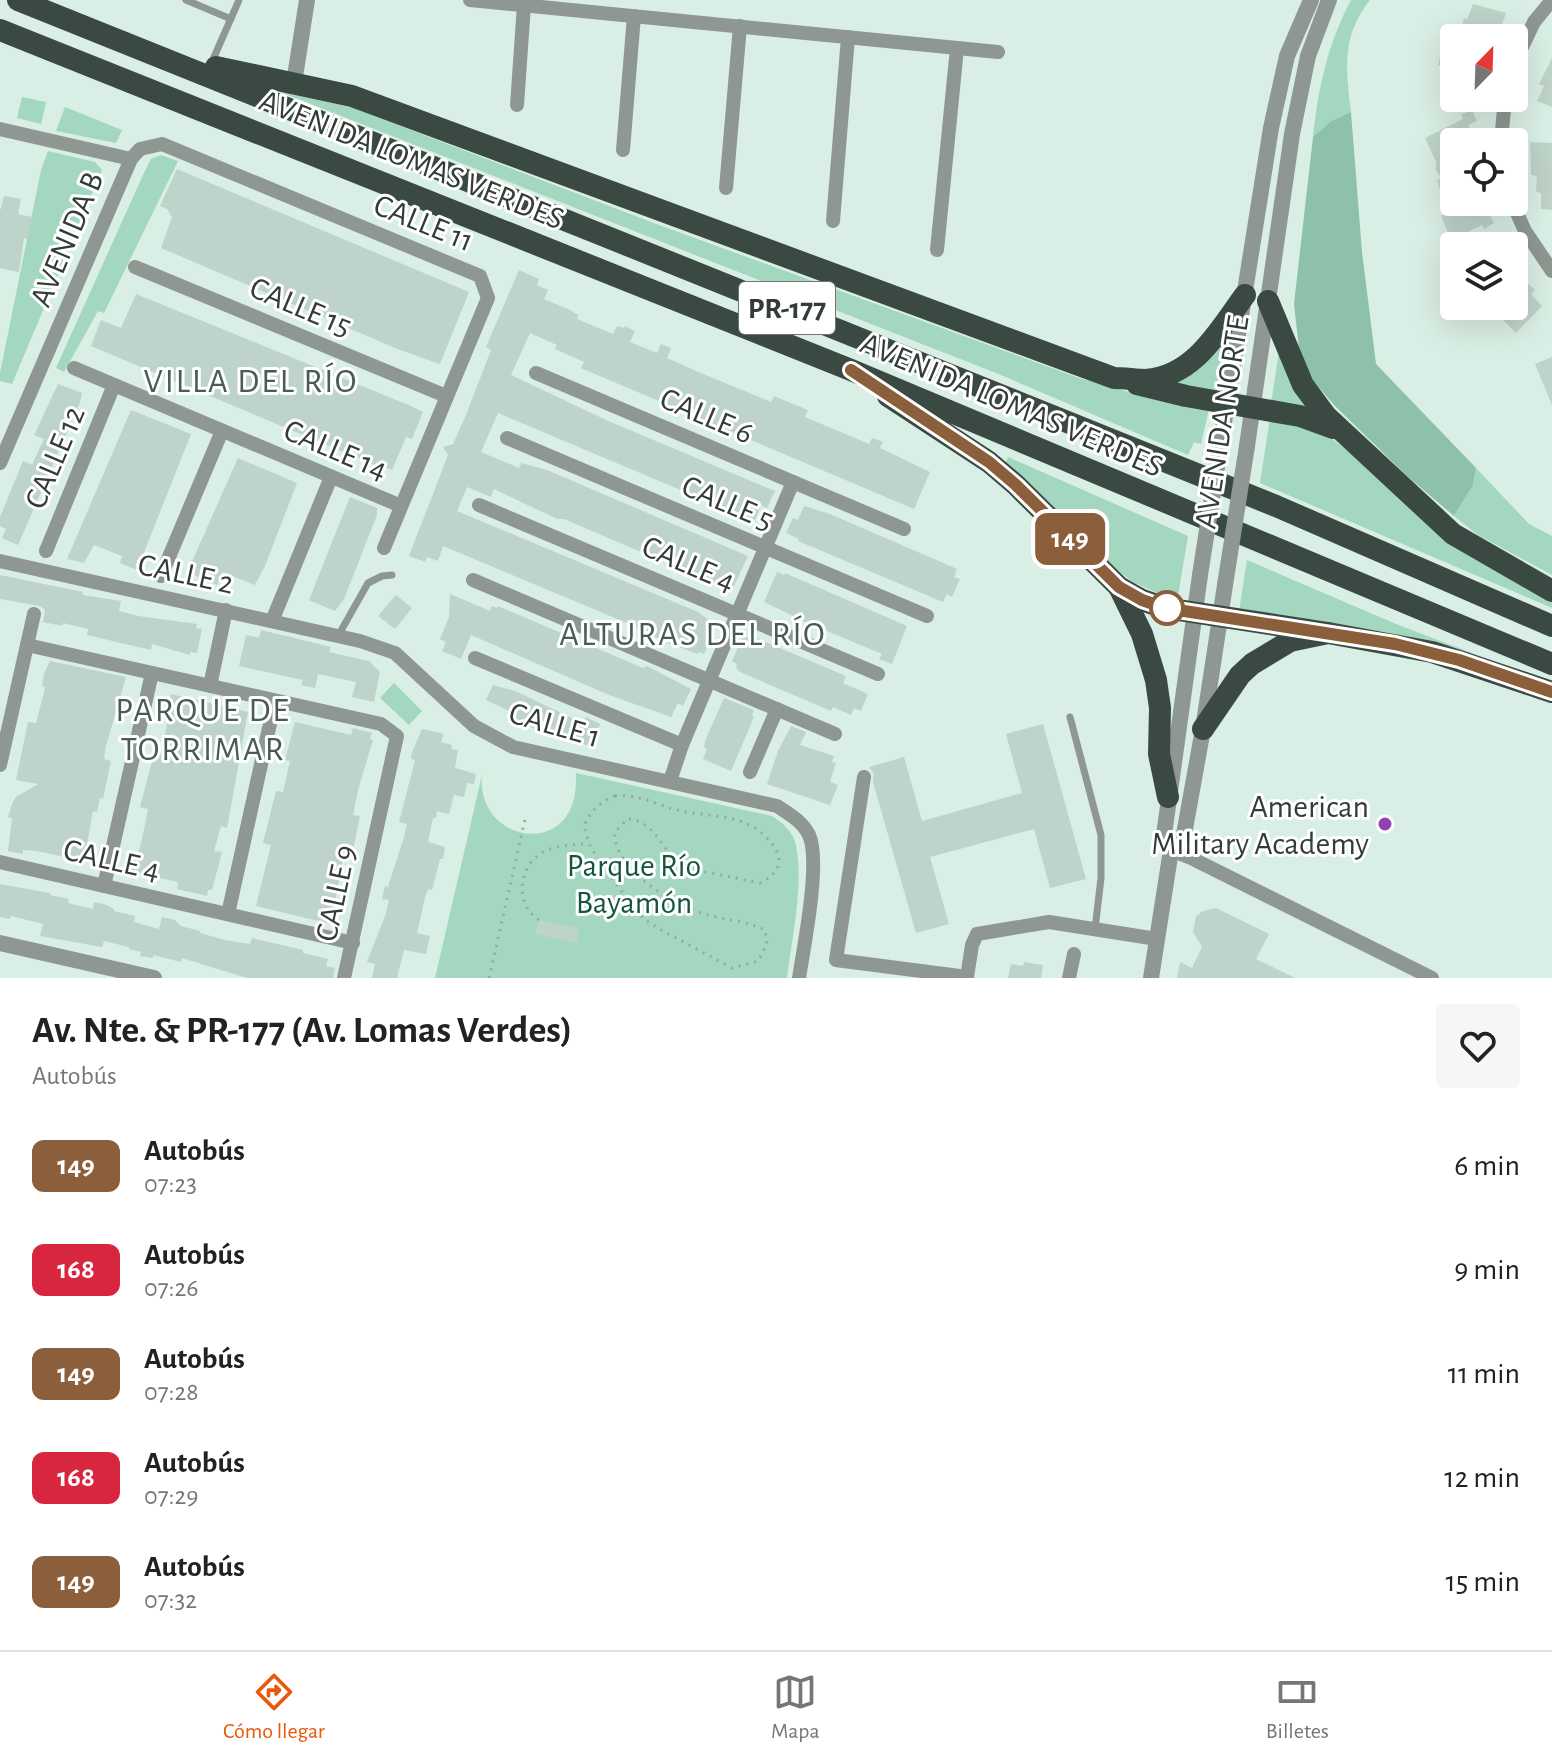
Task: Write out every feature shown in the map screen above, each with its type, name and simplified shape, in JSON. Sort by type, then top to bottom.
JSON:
[{"type":"highway","name":"AVENIDA LOMAS VERDES","points":[[18,0],[1276,506],[1552,626]]},
{"type":"highway","name":"AVENIDA LOMAS VERDES","points":[[0,30],[851,370],[1552,664]]},
{"type":"highway","points":[[145,50],[352,96],[1114,378],[1186,396],[1300,416],[1342,432]]},
{"type":"highway","points":[[1114,378],[1146,380],[1181,368],[1210,344],[1245,295]]},
{"type":"highway","points":[[1268,301],[1312,401],[1342,432],[1453,534],[1552,591]]},
{"type":"highway","points":[[851,370],[989,462],[1119,587],[1142,600],[1165,608],[1432,652],[1552,692]]},
{"type":"highway","points":[[1119,587],[1151,657],[1160,708],[1159,754],[1168,797]]},
{"type":"highway","points":[[1203,729],[1240,675],[1252,664],[1290,641],[1328,633]]},
{"type":"street","points":[[294,83],[307,0]]},
{"type":"street","points":[[470,0],[998,52]]},
{"type":"street","points":[[1528,35],[1552,0]]},
{"type":"street","name":"AVENIDA NORTE","points":[[1151,978],[1171,850],[1164,835],[1194,613],[1278,91],[1295,31],[1317,1]]},
{"type":"street","name":"AVENIDA NORTE","points":[[1171,850],[1183,840],[1203,729],[1292,134],[1317,1]]},
{"type":"street","points":[[517,105],[524,5]]},
{"type":"street","points":[[623,150],[634,16]]},
{"type":"street","points":[[726,188],[740,26]]},
{"type":"street","points":[[833,221],[848,37]]},
{"type":"street","points":[[937,250],[957,48]]},
{"type":"street","points":[[0,129],[131,159]]},
{"type":"street","name":"AVENIDA B","points":[[0,463],[131,159],[140,149],[162,144]]},
{"type":"street","name":"CALLE 11","points":[[162,144],[480,276],[488,298],[384,548]]},
{"type":"street","points":[[1518,216],[1552,271]]},
{"type":"street","name":"CALLE 15","points":[[135,267],[446,396]]},
{"type":"street","name":"CALLE 14","points":[[74,368],[401,506]]},
{"type":"street","name":"CALLE 6","points":[[536,373],[904,529]]},
{"type":"street","name":"CALLE 12","points":[[46,551],[114,385]]},
{"type":"street","points":[[161,576],[222,431]]},
{"type":"street","name":"CALLE 5","points":[[507,438],[927,616]]},
{"type":"street","points":[[272,621],[331,477]]},
{"type":"street","points":[[670,781],[682,745],[793,482]]},
{"type":"street","name":"CALLE 4","points":[[479,505],[878,674]]},
{"type":"street","name":"CALLE 2","points":[[0,561],[360,641]]},
{"type":"street","points":[[473,580],[835,734]]},
{"type":"street","points":[[210,686],[226,610]]},
{"type":"street","points":[[0,765],[34,614]]},
{"type":"street","name":"CALLE 1","points":[[360,641],[395,653],[474,726],[513,747],[777,806],[800,822],[810,837],[813,874],[799,978]]},
{"type":"street","points":[[27,645],[275,701],[228,914]]},
{"type":"street","points":[[475,658],[682,745]]},
{"type":"street","points":[[104,886],[152,673]]},
{"type":"street","name":"CALLE 9","points":[[275,701],[381,724],[397,736],[344,978]]},
{"type":"street","points":[[750,772],[777,709]]},
{"type":"street","points":[[864,777],[836,960],[967,977],[977,934],[1049,922],[1157,939]]},
{"type":"street","points":[[1171,850],[1432,978]]},
{"type":"street","name":"CALLE 4","points":[[0,862],[353,943]]},
{"type":"street","points":[[0,943],[154,978]]},
{"type":"street","points":[[1069,978],[1074,954]]},
{"type":"lane","points":[[186,0],[231,19]]},
{"type":"lane","points":[[211,66],[239,0]]},
{"type":"lane","points":[[338,636],[368,583],[392,575]]},
{"type":"lane","points":[[1070,717],[1101,835],[1101,878],[1095,929]]},
{"type":"path","points":[[625,795],[754,826],[774,846],[779,859],[776,871],[760,883],[691,869],[681,864],[647,825],[635,819],[627,819],[617,828],[614,840],[629,868],[674,900],[705,914],[765,930],[767,944],[758,961],[743,966],[725,966],[644,919],[589,843],[584,827],[590,815],[605,800],[625,795]]},
{"type":"path","points":[[489,978],[526,815]]},
{"type":"path","points":[[539,920],[528,913],[523,901],[523,883],[529,865],[548,849],[589,843]]},
{"type":"green space","points":[[1351,0],[1370,0],[1350,40],[1347,67],[1351,112],[1331,121],[1313,137],[1325,67]]},
{"type":"green space","points":[[280,92],[351,107],[659,225],[1079,378],[1157,400],[1209,409],[1201,444],[1194,442],[1188,455],[1001,375]]},
{"type":"green space","points":[[22,97],[46,102],[41,124],[17,118]]},
{"type":"green space","points":[[65,107],[122,130],[116,143],[56,131]]},
{"type":"green space","points":[[1351,112],[1362,252],[1376,364],[1476,468],[1473,485],[1454,516],[1406,475],[1335,406],[1313,381],[1299,348],[1294,304],[1313,137],[1331,121]]},
{"type":"green space","points":[[48,151],[95,162],[102,170],[12,384],[0,381],[0,373],[41,170]]},
{"type":"green space","points":[[161,155],[178,161],[104,313],[98,311],[64,372],[56,368],[143,175],[151,159]]},
{"type":"green space","points":[[1224,338],[1216,394],[1158,385]]},
{"type":"green space","points":[[1279,351],[1312,413],[1271,404]]},
{"type":"green space","points":[[1270,418],[1319,429],[1552,601],[1552,608],[1260,483]]},
{"type":"green space","points":[[1008,457],[1188,536],[1177,602],[1133,582],[1113,567],[1006,462]]},
{"type":"green space","points":[[1476,468],[1529,524],[1552,536],[1552,575],[1478,535],[1454,516],[1473,485]]},
{"type":"green space","points":[[1247,560],[1396,624],[1493,661],[1386,632],[1239,611]]},
{"type":"green space","points":[[394,683],[422,711],[409,725],[380,698]]},
{"type":"green space","name":"Parque Río Bayamón","points":[[576,773],[772,816],[784,825],[796,845],[799,878],[787,978],[435,978],[482,775],[483,796],[491,812],[503,824],[518,832],[534,834],[550,830],[563,821],[572,805]]},
{"type":"building","points":[[1473,4],[1506,13],[1502,24],[1462,24],[1464,18],[1467,19]]},
{"type":"building","points":[[1552,58],[1552,107],[1537,101],[1544,86],[1539,84]]},
{"type":"building","points":[[1473,112],[1477,121],[1468,125],[1470,128],[1445,128],[1463,119],[1461,115]]},
{"type":"building","points":[[1440,130],[1440,176],[1436,162],[1425,138]]},
{"type":"building","points":[[1530,142],[1552,143],[1552,210],[1541,209],[1541,193],[1536,192],[1537,176],[1531,175]]},
{"type":"building","points":[[177,169],[469,292],[440,364],[400,350],[161,248],[172,217],[167,209],[160,206]]},
{"type":"building","points":[[4,196],[21,199],[18,214],[32,217],[28,239],[24,238],[19,272],[0,268],[0,211]]},
{"type":"building","points":[[1441,216],[1490,216],[1494,223],[1484,229],[1482,225],[1468,232],[1448,232]]},
{"type":"building","points":[[519,270],[539,279],[537,285],[548,290],[544,299],[570,310],[578,315],[577,319],[613,334],[617,326],[625,326],[635,331],[630,342],[657,353],[661,344],[671,348],[667,358],[696,371],[771,402],[774,396],[808,410],[805,417],[869,444],[872,438],[883,442],[880,448],[930,472],[914,509],[581,368],[584,362],[530,333],[511,375],[606,420],[775,491],[767,508],[761,505],[755,520],[747,518],[498,413],[481,452],[519,468],[521,463],[547,470],[748,556],[733,588],[718,585],[564,519],[557,519],[494,489],[491,497],[467,487],[457,511],[698,612],[711,622],[708,630],[714,633],[704,654],[663,641],[443,546],[438,561],[427,557],[425,562],[409,556],[448,455],[443,447],[453,444],[466,415],[491,350],[486,347]]},
{"type":"building","points":[[1528,284],[1535,290],[1531,294],[1542,306],[1516,333],[1503,320],[1528,320]]},
{"type":"building","points":[[136,294],[423,412],[412,439],[406,437],[392,470],[384,469],[91,346],[101,320],[121,328]]},
{"type":"building","points":[[1552,357],[1552,405],[1535,364]]},
{"type":"building","points":[[58,384],[82,393],[80,402],[18,545],[2,538],[6,529],[0,526],[0,517],[23,461],[32,465],[44,439],[34,435]]},
{"type":"building","points":[[131,410],[191,434],[137,570],[120,563],[122,556],[94,545],[84,563],[67,559]]},
{"type":"building","points":[[238,458],[297,483],[255,585],[222,572],[217,585],[190,573],[190,566]]},
{"type":"building","points":[[350,497],[377,508],[377,515],[344,599],[335,611],[309,600]]},
{"type":"building","points":[[804,506],[830,514],[957,569],[954,577],[960,579],[952,597],[947,594],[943,602],[798,541],[786,533],[793,518],[798,520]]},
{"type":"building","points":[[777,572],[907,626],[892,664],[879,659],[882,654],[764,602]]},
{"type":"building","points":[[0,575],[121,601],[119,611],[138,616],[197,624],[196,628],[202,629],[197,653],[190,652],[190,655],[152,644],[151,650],[87,635],[88,629],[43,622],[45,610],[40,606],[0,599]]},
{"type":"building","points":[[450,594],[490,611],[492,606],[498,606],[643,668],[647,666],[691,689],[683,706],[678,703],[671,717],[609,695],[471,635],[461,659],[442,651],[446,642],[440,639],[449,617]]},
{"type":"building","points":[[396,595],[412,608],[395,629],[378,616]]},
{"type":"building","points":[[261,630],[331,647],[329,652],[369,661],[380,672],[374,702],[352,697],[356,682],[318,674],[315,688],[301,685],[303,680],[239,666],[246,635],[259,638]]},
{"type":"building","points":[[743,636],[753,640],[754,637],[846,676],[843,683],[868,694],[861,711],[854,708],[851,715],[833,707],[831,711],[740,672],[732,661]]},
{"type":"building","points":[[50,661],[126,677],[106,746],[104,759],[111,761],[103,799],[100,798],[97,812],[93,811],[84,861],[37,851],[23,850],[23,854],[8,851],[12,818],[8,817],[12,804],[16,797],[38,784],[16,780],[28,722],[36,723],[45,687],[42,686],[44,674]]},
{"type":"building","points":[[493,685],[515,691],[572,718],[584,721],[586,717],[600,724],[590,747],[560,731],[548,729],[546,734],[509,717],[511,712],[486,700]]},
{"type":"building","points":[[171,694],[248,712],[227,828],[221,826],[214,851],[222,852],[212,890],[208,890],[207,896],[177,889],[178,882],[129,871],[132,858],[137,859],[143,834],[148,809],[140,807],[155,750],[161,752]]},
{"type":"building","points":[[724,698],[754,710],[754,717],[731,771],[703,759],[707,749],[704,748],[705,741]]},
{"type":"building","points":[[295,722],[351,735],[353,728],[372,733],[370,739],[373,740],[353,815],[360,816],[352,855],[344,853],[331,924],[256,906],[271,845],[263,843],[276,791],[283,792],[290,761],[285,760]]},
{"type":"building","points":[[1043,724],[1086,879],[1050,888],[1034,829],[930,857],[949,924],[916,933],[873,782],[874,774],[869,767],[904,757],[922,821],[1022,793],[1006,734]]},
{"type":"building","points":[[791,726],[806,732],[800,745],[834,756],[832,762],[836,763],[830,782],[838,785],[830,805],[767,784],[778,751]]},
{"type":"building","points":[[422,729],[444,734],[441,742],[458,750],[455,768],[476,774],[474,784],[467,783],[464,797],[454,795],[449,814],[437,811],[436,818],[433,818],[428,842],[445,847],[432,890],[428,889],[425,897],[417,933],[430,936],[426,954],[404,950],[397,978],[372,978],[375,964],[367,962],[386,913],[389,900],[382,899],[385,886],[388,887],[404,837],[407,824],[399,822],[415,760],[411,759],[412,752]]},
{"type":"building","points":[[0,884],[50,893],[69,899],[68,903],[93,909],[94,902],[107,905],[114,911],[135,916],[134,922],[159,929],[162,917],[225,940],[250,944],[252,938],[303,950],[303,953],[328,959],[326,966],[335,968],[333,978],[247,978],[182,958],[181,962],[153,955],[153,958],[140,956],[141,952],[129,947],[104,941],[102,947],[40,936],[43,924],[11,916],[10,919],[0,917]]},
{"type":"building","points":[[1216,908],[1269,934],[1256,959],[1295,978],[1177,978],[1180,962],[1192,968],[1202,947],[1193,932],[1196,916]]},
{"type":"building","points":[[539,920],[579,928],[576,943],[535,934]]},
{"type":"building","points":[[1024,962],[1043,965],[1041,978],[1008,978],[1011,964],[1023,966]]},
{"type":"bus line","name":"149","points":[[851,370],[989,462],[1119,587],[1142,600],[1165,608],[1432,652],[1552,692]]},
{"type":"place","name":"American Military Academy","points":[[1385,824]]},
{"type":"district","name":"VILLA DEL RÍO","points":[[251,380]]},
{"type":"district","name":"ALTURAS DEL RÍO","points":[[693,633]]},
{"type":"district","name":"PARQUE DE TORRIMAR","points":[[203,728]]}]
